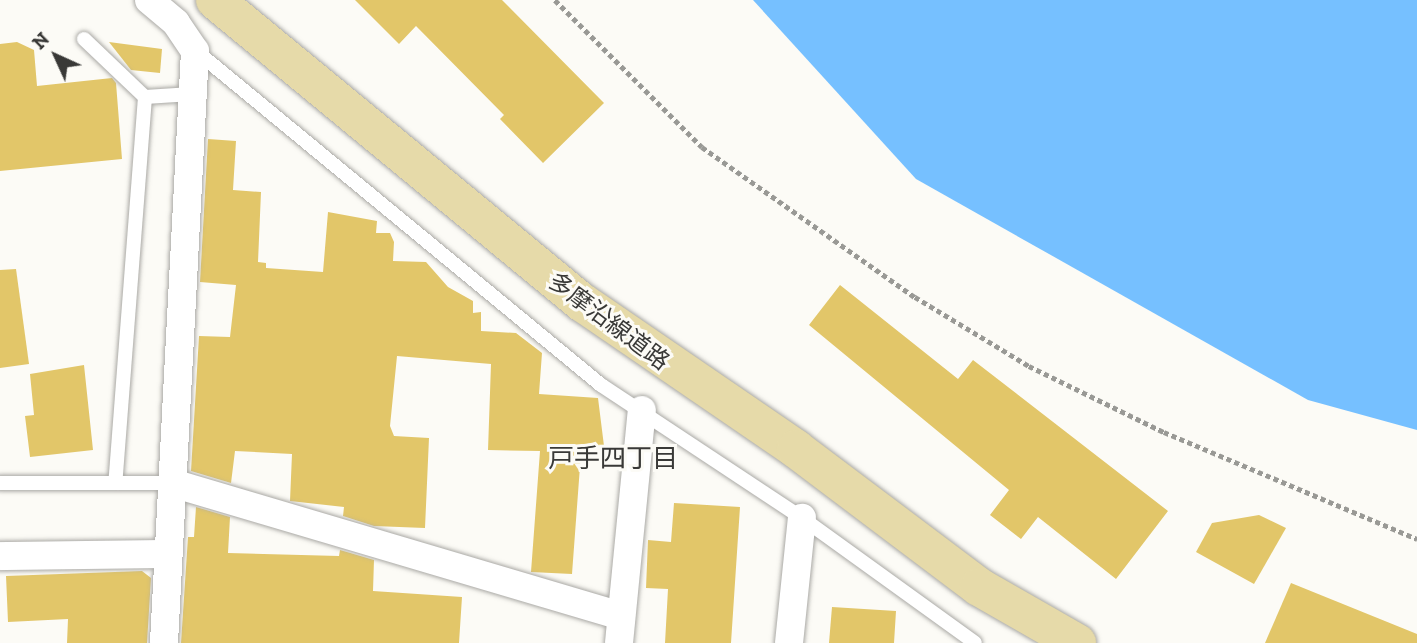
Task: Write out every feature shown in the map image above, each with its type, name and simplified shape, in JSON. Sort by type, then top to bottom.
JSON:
[{"type":"main road","name":"多摩沿線道路","points":[[215,0],[583,303],[796,449],[1031,630],[1047,623],[1077,643]]},
{"type":"street","points":[[149,0],[176,23],[195,51],[164,643]]},
{"type":"street","points":[[172,483],[620,630],[642,410]]},
{"type":"street","points":[[789,643],[802,518]]},
{"type":"street","points":[[0,556],[168,554]]},
{"type":"lane","points":[[84,39],[145,97],[192,94]]},
{"type":"lane","points":[[195,51],[474,284],[601,385],[802,518],[975,643]]},
{"type":"lane","points":[[115,483],[145,97]]},
{"type":"lane","points":[[0,483],[172,483]]},
{"type":"path","points":[[555,0],[702,147],[915,297],[1029,366],[1152,426],[1417,539]]},
{"type":"water","points":[[753,0],[1417,0],[1417,430],[1308,400],[916,179]]},
{"type":"building","points":[[355,0],[502,0],[604,103],[543,163],[500,119],[504,115],[416,26],[399,44]]},
{"type":"building","points":[[17,42],[34,50],[37,86],[112,78],[116,83],[122,159],[0,171],[0,44]]},
{"type":"building","points":[[109,42],[162,49],[160,73],[131,70]]},
{"type":"building","points":[[208,139],[236,141],[233,190],[261,192],[258,262],[266,263],[266,268],[323,272],[328,212],[377,221],[376,233],[390,233],[394,242],[393,261],[426,262],[448,287],[473,301],[473,313],[481,312],[481,331],[516,333],[542,353],[539,394],[598,398],[605,454],[581,453],[572,574],[531,572],[540,451],[488,450],[491,364],[397,356],[390,426],[394,436],[429,438],[425,528],[374,526],[343,516],[344,507],[290,501],[292,454],[235,451],[231,483],[191,471],[199,336],[230,337],[236,285],[200,282]]},
{"type":"building","points":[[16,269],[29,364],[0,368],[0,270]]},
{"type":"building","points":[[840,285],[958,379],[973,360],[1168,511],[1116,579],[1038,517],[1021,539],[990,515],[1009,490],[809,325]]},
{"type":"building","points":[[84,365],[93,450],[30,457],[25,416],[34,415],[30,374]]},
{"type":"building","points":[[674,503],[740,507],[731,643],[665,643],[668,589],[646,588],[648,540],[671,542]]},
{"type":"building","points":[[196,507],[230,517],[228,553],[339,556],[340,550],[374,560],[373,591],[462,597],[459,643],[181,643],[188,537],[194,537]]},
{"type":"building","points":[[1259,515],[1286,528],[1254,584],[1196,552],[1212,523]]},
{"type":"building","points":[[142,571],[151,578],[147,643],[67,643],[68,619],[8,622],[6,576]]},
{"type":"building","points":[[1291,583],[1417,634],[1417,643],[1265,643]]},
{"type":"building","points":[[832,607],[896,611],[894,643],[829,643]]},
{"type":"district","name":"戸手四丁目","points":[[613,459]]}]
